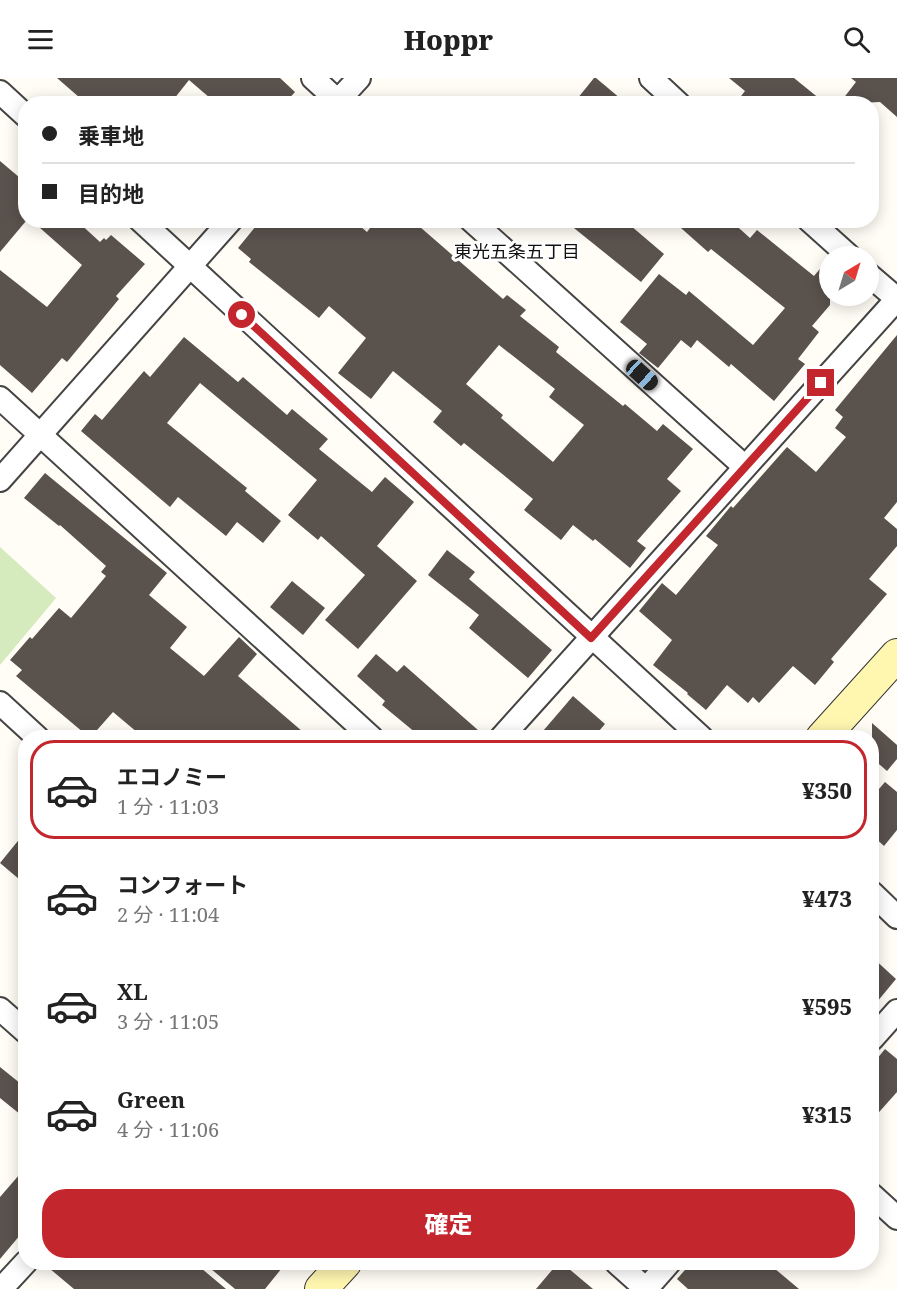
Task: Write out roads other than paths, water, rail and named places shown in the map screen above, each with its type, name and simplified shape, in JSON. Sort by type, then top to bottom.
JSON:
[{"type":"street","points":[[313,78],[331,96]]},
{"type":"street","points":[[344,96],[358,78]]},
{"type":"street","points":[[651,78],[670,96]]},
{"type":"street","points":[[0,92],[18,109]]},
{"type":"street","points":[[149,228],[693,730]]},
{"type":"street","points":[[0,480],[224,228]]},
{"type":"street","points":[[480,228],[745,467]]},
{"type":"street","points":[[818,228],[838,246]]},
{"type":"street","points":[[508,730],[897,299],[879,283]]},
{"type":"street","points":[[0,398],[363,730]]},
{"type":"street","points":[[829,730],[897,655]]},
{"type":"street","points":[[0,704],[29,730]]},
{"type":"street","points":[[879,900],[897,917]]},
{"type":"street","points":[[0,1009],[18,1025]]},
{"type":"street","points":[[879,1201],[897,1218]]},
{"type":"street","points":[[1,1289],[19,1270]]},
{"type":"street","points":[[321,1289],[339,1270]]},
{"type":"street","points":[[625,1270],[646,1289],[663,1270]]},
{"type":"district","name":"東光五条五丁目","points":[[517,251]]}]
